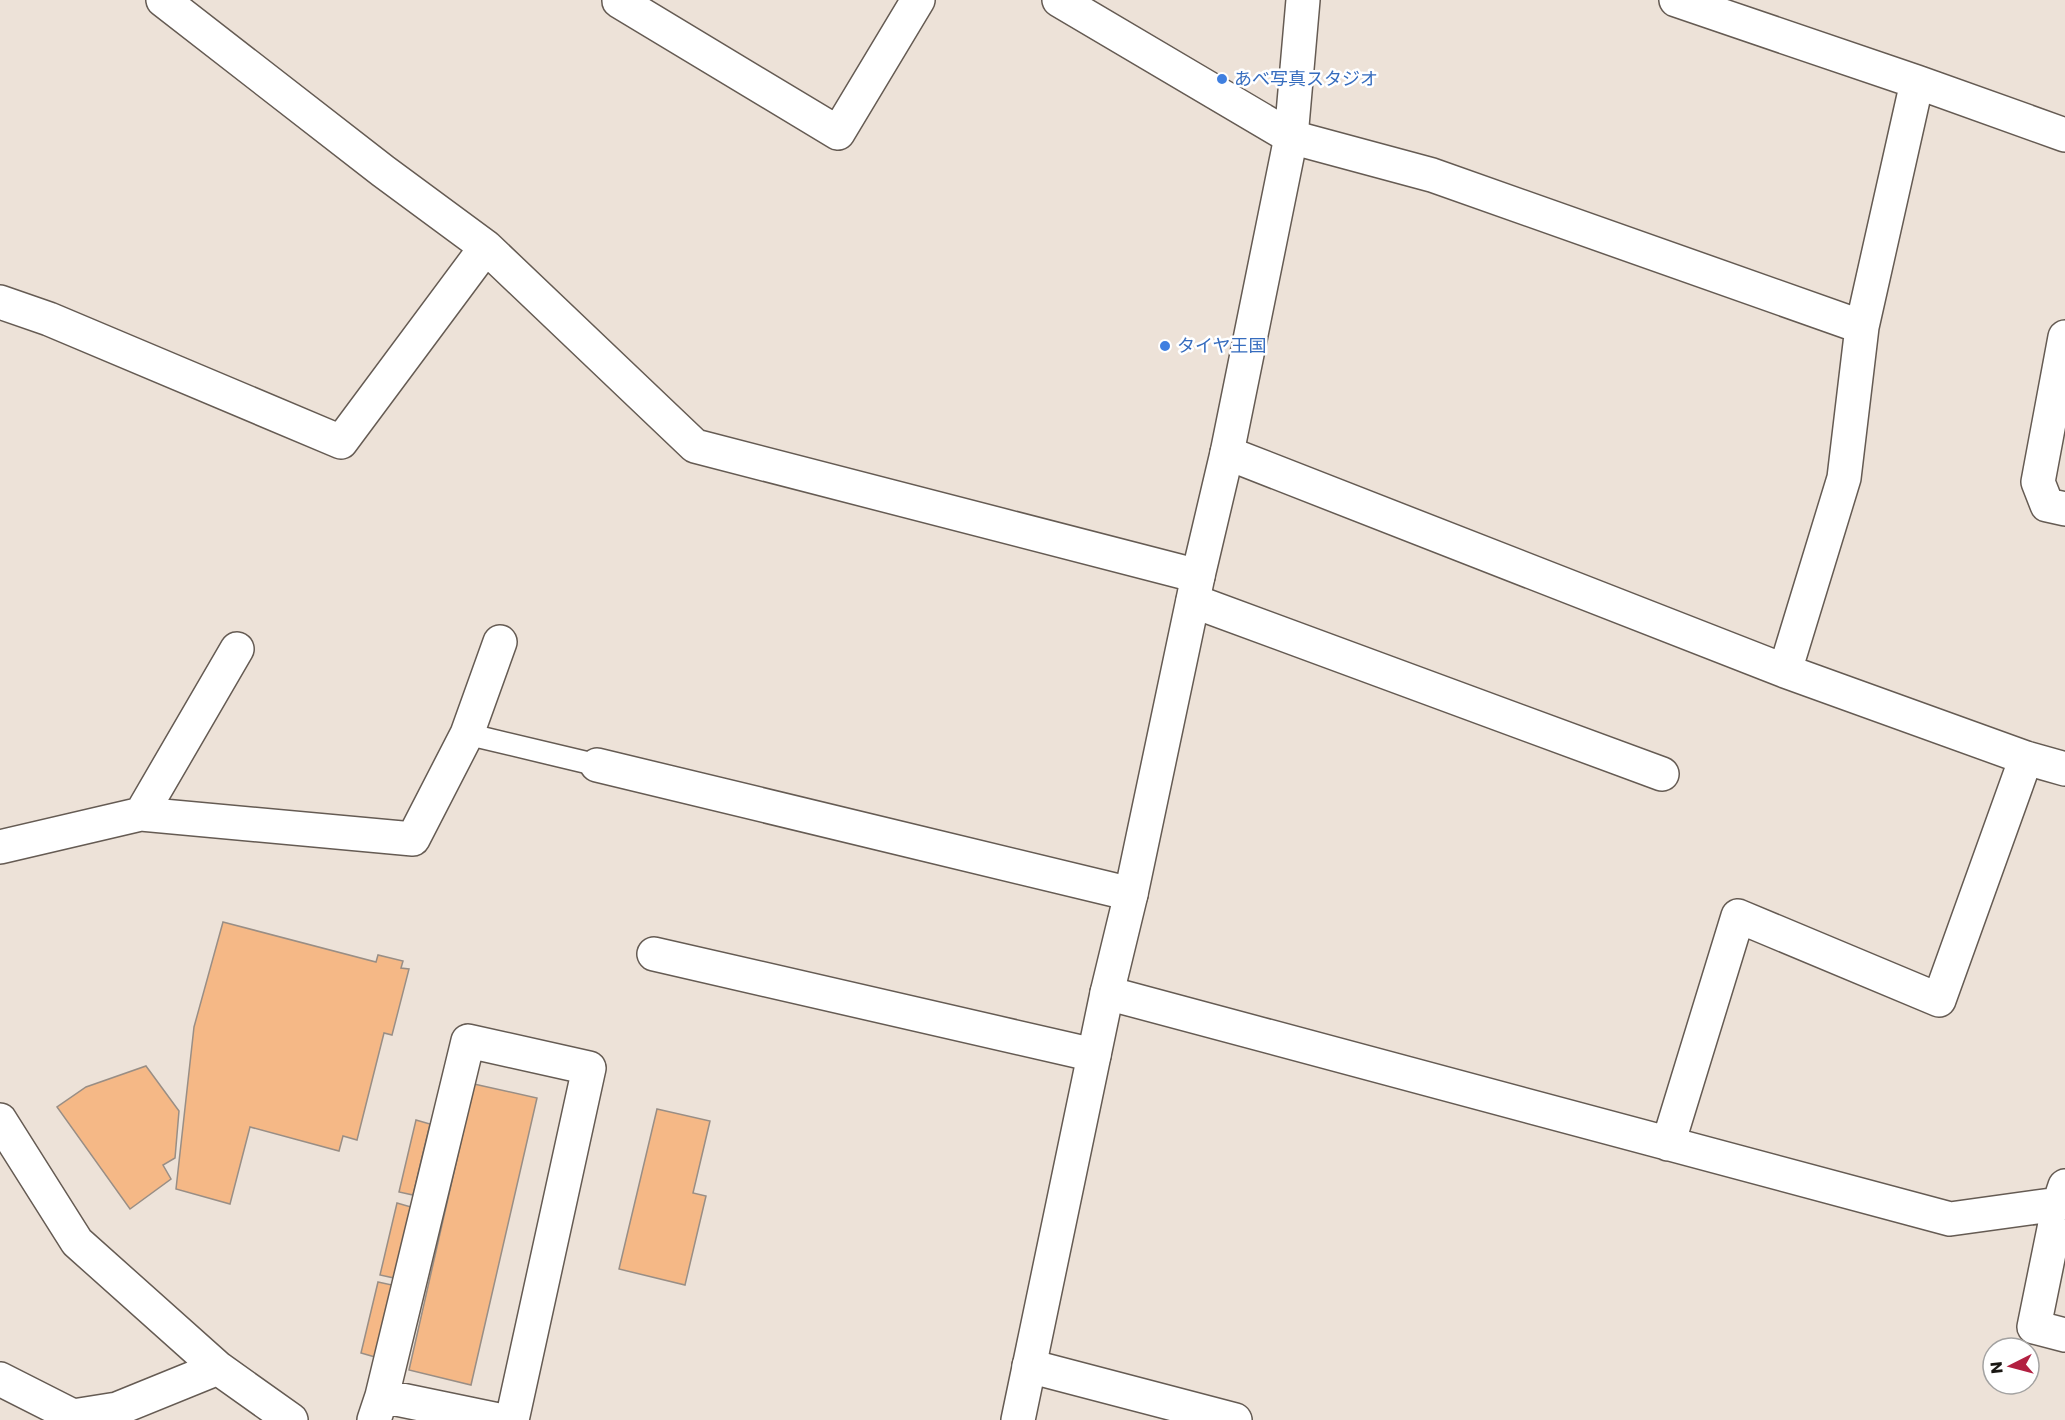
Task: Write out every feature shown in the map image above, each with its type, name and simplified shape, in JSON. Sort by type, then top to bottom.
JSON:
[{"type":"street","points":[[163,0],[383,171],[486,247],[695,446],[1195,589],[1662,774]]},
{"type":"street","points":[[619,0],[838,133],[918,0]]},
{"type":"street","points":[[1059,0],[1292,137],[1432,175],[1862,327]]},
{"type":"street","points":[[1018,1420],[1107,993],[1131,894],[1195,589],[1227,453],[1292,137],[1303,0]]},
{"type":"street","points":[[1676,0],[2065,135]]},
{"type":"street","points":[[1785,671],[1844,478],[1862,327],[1917,82]]},
{"type":"street","points":[[0,302],[49,319],[341,442],[486,247]]},
{"type":"street","points":[[2065,337],[2038,482],[2047,505],[2065,509]]},
{"type":"street","points":[[1227,453],[1785,671],[2026,758],[2065,769]]},
{"type":"street","points":[[0,847],[141,814],[413,839],[467,734],[500,642]]},
{"type":"street","points":[[141,814],[237,649]]},
{"type":"street","points":[[1668,1144],[1738,916],[1939,1000],[2026,758]]},
{"type":"street","points":[[597,765],[1131,894]]},
{"type":"street","points":[[654,954],[1094,1055]]},
{"type":"street","points":[[1107,993],[1950,1219],[2062,1195],[2034,1327],[2065,1335]]},
{"type":"street","points":[[498,1420],[378,1408],[468,1041],[590,1068],[512,1420]]},
{"type":"street","points":[[0,1120],[77,1242],[218,1368],[291,1420]]},
{"type":"street","points":[[1029,1366],[1235,1420]]},
{"type":"street","points":[[0,1379],[73,1416],[117,1409],[218,1368]]},
{"type":"lane","points":[[467,734],[597,765]]},
{"type":"building","points":[[223,922],[376,962],[378,955],[403,961],[401,968],[409,969],[392,1035],[384,1033],[357,1140],[343,1136],[339,1151],[250,1127],[230,1204],[176,1189],[194,1027]]},
{"type":"building","points":[[146,1066],[179,1111],[175,1158],[163,1165],[171,1179],[130,1209],[57,1107],[86,1087]]},
{"type":"building","points":[[474,1084],[537,1098],[471,1385],[409,1370]]},
{"type":"building","points":[[657,1109],[710,1121],[693,1193],[706,1196],[685,1285],[619,1269]]},
{"type":"building","points":[[416,1120],[430,1124],[413,1195],[399,1192]]},
{"type":"building","points":[[397,1203],[411,1207],[394,1278],[380,1275]]},
{"type":"building","points":[[378,1282],[392,1285],[375,1357],[361,1353]]},
{"type":"place","name":"あべ写真スタジオ","points":[[1222,79]]},
{"type":"place","name":"タイヤ王国","points":[[1165,346]]}]
